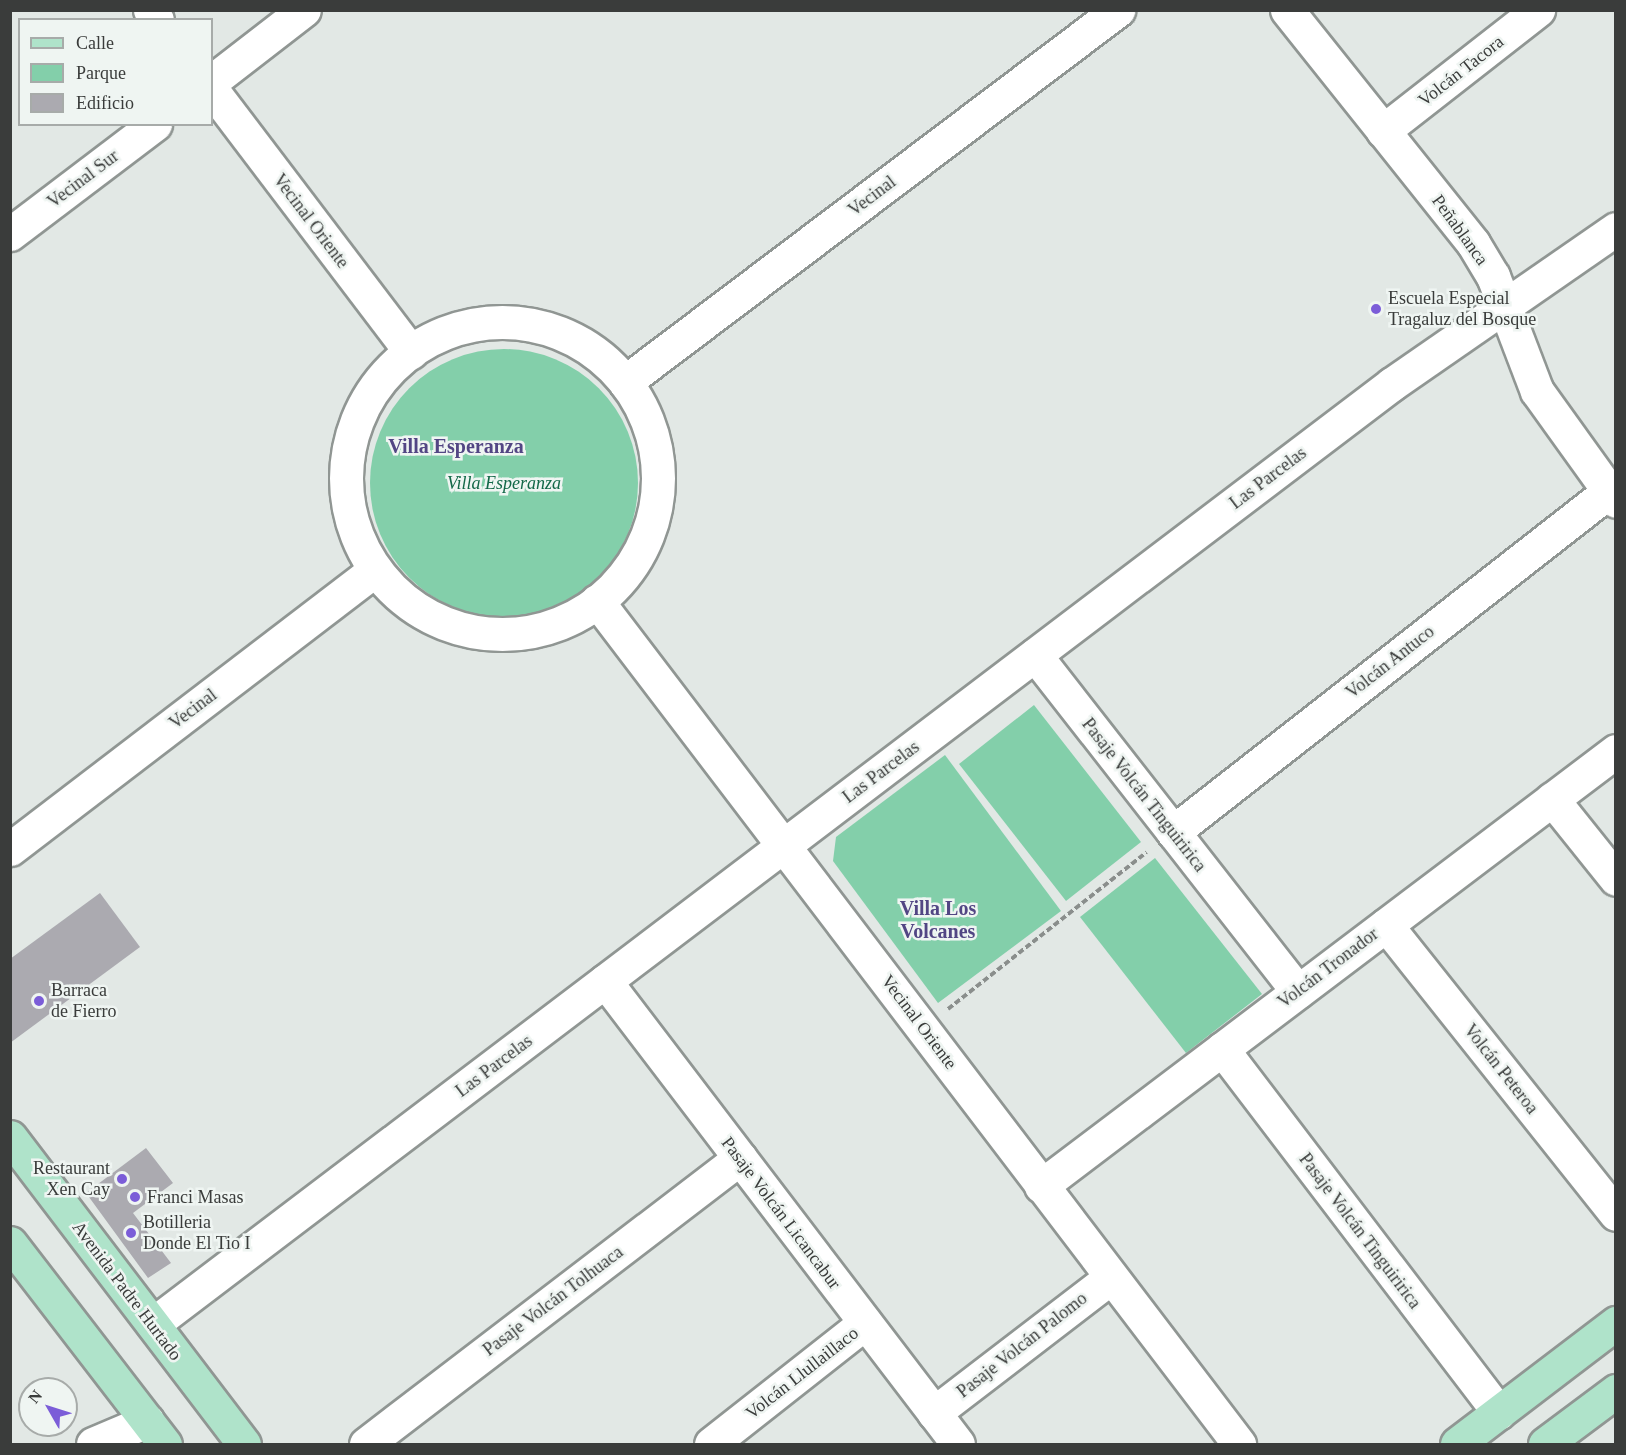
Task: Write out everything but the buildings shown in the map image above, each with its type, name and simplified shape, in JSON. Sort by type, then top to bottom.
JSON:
[{"type":"main road","name":"Avenida Padre Hurtado","points":[[10,1137],[244,1444]]},
{"type":"main road","points":[[15,1258],[156,1433]]},
{"type":"main road","points":[[1457,1444],[1616,1323]]},
{"type":"main road","points":[[1545,1444],[1616,1391]]},
{"type":"street","points":[[213,80],[304,10]]},
{"type":"street","name":"Vecinal","points":[[625,382],[1118,10]]},
{"type":"street","name":"Peñablanca","points":[[1287,10],[1473,243],[1492,276],[1537,391],[1612,496]]},
{"type":"street","name":"Volcán Tacora","points":[[1383,130],[1538,10]]},
{"type":"street","name":"Vecinal Oriente","points":[[213,91],[411,352]]},
{"type":"street","name":"Vecinal Sur","points":[[10,234],[152,126]]},
{"type":"street","name":"Las Parcelas","points":[[153,1324],[1392,384],[1616,229]]},
{"type":"street","points":[[500,321],[524,323],[577,341],[609,364],[625,382],[650,430],[657,483],[646,537],[617,583],[597,601],[553,625],[504,634],[479,632],[425,613],[392,589],[375,570],[363,549],[348,502],[348,454],[363,407],[392,368],[411,352],[453,330],[500,321]]},
{"type":"street","name":"Volcán Antuco","points":[[1173,832],[1612,496]]},
{"type":"street","name":"Vecinal","points":[[10,849],[375,570]]},
{"type":"street","name":"Vecinal Oriente","points":[[597,601],[1239,1444]]},
{"type":"street","name":"Pasaje Volcán Tinguiririca","points":[[1035,655],[1298,992]]},
{"type":"street","name":"Volcán Tronador","points":[[1041,1186],[1616,751]]},
{"type":"street","points":[[1552,799],[1616,879]]},
{"type":"street","name":"Volcán Peteroa","points":[[1386,925],[1616,1214]]},
{"type":"street","name":"Pasaje Volcán Licancabur","points":[[605,981],[958,1444]]},
{"type":"street","name":"Pasaje Volcán Tinguiririca","points":[[1222,1049],[1499,1412]]},
{"type":"street","name":"Pasaje Volcán Tolhuaca","points":[[366,1444],[740,1158]]},
{"type":"street","name":"Pasaje Volcán Palomo","points":[[934,1413],[1111,1277]]},
{"type":"street","name":"Volcán Llullaillaco","points":[[711,1444],[865,1323]]},
{"type":"street","points":[[93,1444],[156,1433]]},
{"type":"path","points":[[924,1028],[1173,832]]},
{"type":"green space","name":"Villa Esperanza","points":[[504,349],[530,352],[555,359],[589,379],[599,388],[608,398],[628,432],[635,457],[638,483],[635,509],[628,534],[608,568],[599,578],[589,587],[555,607],[530,614],[504,617],[478,614],[453,607],[419,587],[409,578],[400,568],[380,534],[373,509],[370,483],[373,457],[380,432],[400,398],[409,388],[419,379],[453,359],[478,352]]},
{"type":"green space","points":[[1034,705],[1141,842],[1066,901],[959,764]]},
{"type":"green space","name":"Villa Los Volcanes","points":[[945,755],[1061,911],[938,1003],[833,861],[836,837]]},
{"type":"green space","points":[[1155,858],[1262,994],[1186,1053],[1080,917]]},
{"type":"place","name":"Escuela Especial Tragaluz del Bosque","points":[[1376,309]]},
{"type":"place","name":"Barraca de Fierro","points":[[39,1001]]},
{"type":"place","name":"Restaurant Xen Cay","points":[[122,1179]]},
{"type":"place","name":"Franci Masas","points":[[135,1197]]},
{"type":"place","name":"Botilleria Donde El Tio I","points":[[131,1233]]},
{"type":"district","name":"Villa Esperanza","points":[[456,446]]},
{"type":"district","name":"Villa Los Volcanes","points":[[938,920]]}]
